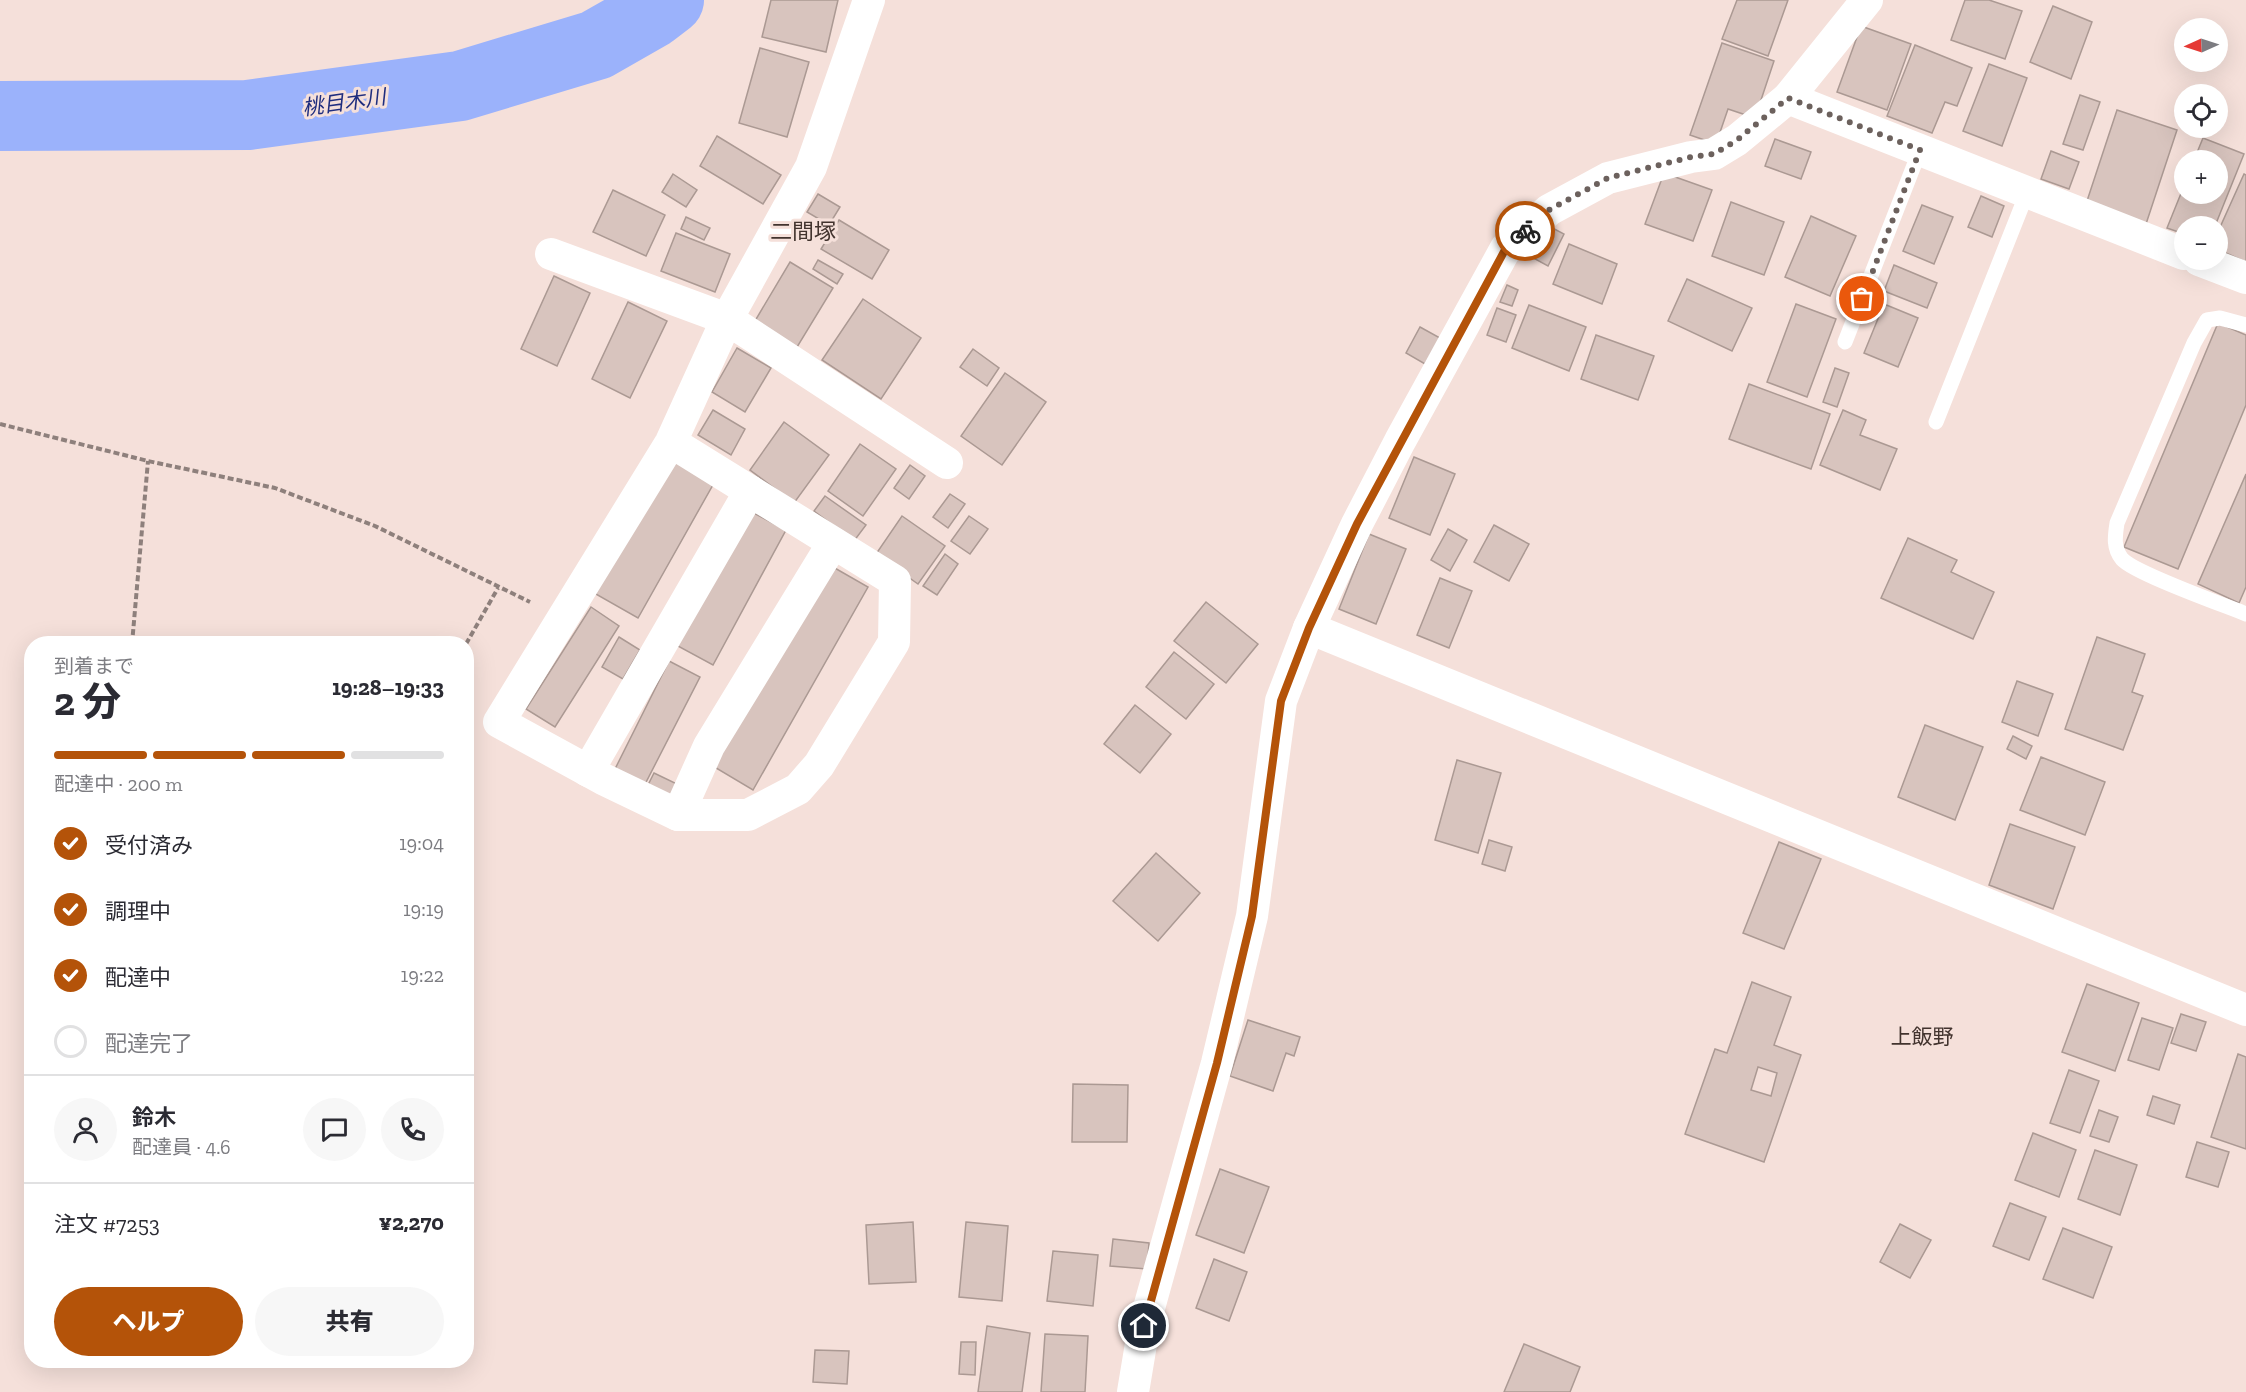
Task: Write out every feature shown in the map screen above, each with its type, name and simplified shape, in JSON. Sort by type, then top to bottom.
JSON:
[{"type":"street","points":[[671,442],[895,581],[894,642],[819,765],[798,789],[747,815],[678,815],[588,771],[499,722],[671,442],[727,319],[811,166],[870,0]]},
{"type":"street","points":[[1133,1392],[1144,1326],[1217,1063],[1252,916],[1281,701],[1309,628],[1373,493],[1506,248],[1549,210],[1608,178],[1691,157],[1714,154],[1737,140],[1788,98],[1867,0]]},
{"type":"street","points":[[1788,98],[2174,250]]},
{"type":"street","points":[[551,254],[727,319],[947,463]]},
{"type":"street","points":[[2225,270],[2246,278]]},
{"type":"street","points":[[588,771],[750,491]]},
{"type":"street","points":[[678,815],[709,746],[833,543]]},
{"type":"street","points":[[1309,628],[2246,1010]]},
{"type":"lane","points":[[1845,342],[1920,150]]},
{"type":"lane","points":[[1936,422],[2028,193]]},
{"type":"lane","points":[[2246,325],[2220,318],[2207,320],[2194,343],[2117,524],[2114,542],[2122,560],[2147,573],[2246,614]]},
{"type":"path","points":[[0,424],[148,461],[275,488],[375,526],[498,588],[563,617]]},
{"type":"path","points":[[133,636],[148,461]]},
{"type":"path","points":[[471,636],[498,588]]},
{"type":"building","points":[[771,0],[838,0],[826,52],[762,37]]},
{"type":"building","points":[[1737,0],[1788,0],[1768,56],[1722,39]]},
{"type":"building","points":[[1965,0],[1989,0],[2022,11],[2005,59],[1951,40]]},
{"type":"building","points":[[2053,6],[2092,22],[2071,79],[2030,62]]},
{"type":"building","points":[[1861,26],[1911,44],[1887,110],[1837,92]]},
{"type":"building","points":[[1722,43],[1774,61],[1755,118],[1728,109],[1716,144],[1690,135]]},
{"type":"building","points":[[1915,45],[1972,68],[1957,106],[1945,102],[1932,133],[1887,116]]},
{"type":"building","points":[[760,48],[809,62],[787,137],[739,123]]},
{"type":"building","points":[[1989,64],[2027,78],[2002,146],[1963,131]]},
{"type":"building","points":[[2080,95],[2100,102],[2083,150],[2063,144]]},
{"type":"building","points":[[2117,110],[2174,129],[2174,138],[2145,227],[2085,207]]},
{"type":"building","points":[[717,136],[781,175],[763,204],[700,166]]},
{"type":"building","points":[[2203,138],[2244,154],[2228,194],[2228,150],[2198,150]]},
{"type":"building","points":[[1775,139],[1811,152],[1801,179],[1765,166]]},
{"type":"building","points":[[2051,151],[2079,162],[2069,189],[2041,179]]},
{"type":"building","points":[[1664,173],[1712,190],[1693,241],[1645,224]]},
{"type":"building","points":[[673,174],[697,190],[686,207],[662,192]]},
{"type":"building","points":[[2244,174],[2246,175],[2246,262],[2228,254],[2228,216],[2225,216]]},
{"type":"building","points":[[613,190],[665,215],[646,256],[593,232]]},
{"type":"building","points":[[818,194],[840,207],[829,225],[807,212]]},
{"type":"building","points":[[1981,196],[2004,206],[1992,237],[1968,227]]},
{"type":"building","points":[[1731,202],[1784,222],[1764,275],[1712,256]]},
{"type":"building","points":[[2177,204],[2224,204],[2219,216],[2174,216],[2174,230],[2167,228]]},
{"type":"building","points":[[1922,205],[1953,217],[1934,264],[1903,251]]},
{"type":"building","points":[[1811,216],[1856,236],[1830,296],[1785,277]]},
{"type":"building","points":[[686,217],[710,228],[704,240],[681,229]]},
{"type":"building","points":[[839,220],[889,250],[872,279],[821,249]]},
{"type":"building","points":[[1543,223],[1564,234],[1548,266],[1526,254]]},
{"type":"building","points":[[676,233],[730,254],[715,292],[661,271]]},
{"type":"building","points":[[1569,244],[1617,264],[1602,304],[1553,284]]},
{"type":"building","points":[[818,260],[843,274],[837,284],[813,269]]},
{"type":"building","points":[[790,262],[833,288],[791,357],[749,331]]},
{"type":"building","points":[[1894,265],[1937,283],[1927,308],[1884,291]]},
{"type":"building","points":[[554,276],[590,293],[557,366],[521,349]]},
{"type":"building","points":[[1687,279],[1752,308],[1732,351],[1668,321]]},
{"type":"building","points":[[1507,285],[1518,290],[1512,306],[1500,302]]},
{"type":"building","points":[[863,299],[921,338],[881,399],[822,360]]},
{"type":"building","points":[[628,302],[667,321],[630,398],[592,379]]},
{"type":"building","points":[[1796,304],[1836,319],[1807,397],[1767,382]]},
{"type":"building","points":[[1884,304],[1918,318],[1898,367],[1864,353]]},
{"type":"building","points":[[1529,305],[1586,327],[1569,371],[1512,348]]},
{"type":"building","points":[[1497,308],[1516,315],[1506,342],[1487,335]]},
{"type":"building","points":[[2218,323],[2246,335],[2246,405],[2178,569],[2124,547]]},
{"type":"building","points":[[1420,327],[1440,338],[1425,364],[1406,353]]},
{"type":"building","points":[[1596,335],[1654,356],[1638,400],[1581,379]]},
{"type":"building","points":[[737,348],[771,368],[745,412],[712,392]]},
{"type":"building","points":[[973,349],[999,368],[987,386],[960,367]]},
{"type":"building","points":[[1835,368],[1849,373],[1837,407],[1823,402]]},
{"type":"building","points":[[1005,373],[1046,402],[1002,465],[961,436]]},
{"type":"building","points":[[1749,384],[1830,414],[1811,469],[1729,439]]},
{"type":"building","points":[[713,410],[745,429],[731,455],[698,435]]},
{"type":"building","points":[[1843,410],[1866,420],[1860,435],[1897,449],[1880,490],[1820,465]]},
{"type":"building","points":[[784,422],[829,455],[794,503],[750,470]]},
{"type":"building","points":[[860,444],[896,469],[863,516],[828,491]]},
{"type":"building","points":[[1414,457],[1455,474],[1430,535],[1389,518]]},
{"type":"building","points":[[670,458],[714,483],[638,618],[594,593]]},
{"type":"building","points":[[910,465],[925,476],[909,499],[894,488]]},
{"type":"building","points":[[2246,474],[2246,587],[2239,603],[2198,584]]},
{"type":"building","points":[[950,494],[965,504],[948,528],[933,517]]},
{"type":"building","points":[[825,496],[866,525],[854,541],[814,511]]},
{"type":"building","points":[[748,510],[786,530],[713,665],[676,645]]},
{"type":"building","points":[[902,516],[945,546],[918,584],[876,554]]},
{"type":"building","points":[[969,516],[988,529],[970,554],[951,541]]},
{"type":"building","points":[[1494,525],[1529,544],[1509,581],[1474,562]]},
{"type":"building","points":[[1448,529],[1467,540],[1450,571],[1431,560]]},
{"type":"building","points":[[1369,534],[1406,549],[1376,624],[1339,609]]},
{"type":"building","points":[[1908,538],[1957,560],[1951,572],[1994,592],[1973,639],[1881,598]]},
{"type":"building","points":[[945,554],[958,564],[937,595],[923,586]]},
{"type":"building","points":[[826,563],[868,587],[753,790],[711,765]]},
{"type":"building","points":[[1440,578],[1472,591],[1449,648],[1417,635]]},
{"type":"building","points":[[1206,602],[1258,644],[1226,683],[1174,641]]},
{"type":"building","points":[[591,607],[619,626],[555,727],[526,709]]},
{"type":"building","points":[[619,637],[640,650],[623,679],[602,667]]},
{"type":"building","points":[[2097,637],[2145,654],[2132,692],[2143,696],[2123,750],[2065,729]]},
{"type":"building","points":[[1174,652],[1214,684],[1186,719],[1146,687]]},
{"type":"building","points":[[669,661],[700,677],[641,792],[611,777]]},
{"type":"building","points":[[2017,681],[2053,694],[2038,736],[2002,722]]},
{"type":"building","points":[[1135,705],[1171,734],[1140,773],[1104,744]]},
{"type":"building","points":[[1925,725],[1983,747],[1955,820],[1898,797]]},
{"type":"building","points":[[2013,736],[2032,746],[2026,759],[2007,749]]},
{"type":"building","points":[[2041,757],[2105,782],[2085,835],[2020,810]]},
{"type":"building","points":[[1457,760],[1501,773],[1478,853],[1435,840]]},
{"type":"building","points":[[654,773],[677,784],[667,803],[645,791]]},
{"type":"building","points":[[2010,824],[2075,847],[2053,909],[1989,885]]},
{"type":"building","points":[[1489,840],[1512,847],[1505,871],[1482,864]]},
{"type":"building","points":[[1779,842],[1821,859],[1784,949],[1743,933]]},
{"type":"building","points":[[1156,853],[1200,893],[1158,941],[1113,901]]},
{"type":"building","points":[[1752,982],[1791,997],[1774,1045],[1801,1055],[1764,1162],[1685,1134],[1715,1049],[1727,1053]],"holes":[[[1758,1067],[1777,1073],[1771,1096],[1751,1090]]]},
{"type":"building","points":[[2087,984],[2139,1003],[2115,1071],[2062,1052]]},
{"type":"building","points":[[2181,1014],[2206,1022],[2196,1051],[2171,1043]]},
{"type":"building","points":[[2142,1018],[2173,1028],[2159,1070],[2128,1060]]},
{"type":"building","points":[[1248,1020],[1300,1037],[1294,1056],[1286,1053],[1273,1091],[1230,1076]]},
{"type":"building","points":[[2238,1054],[2246,1057],[2246,1149],[2211,1137]]},
{"type":"building","points":[[2069,1070],[2099,1081],[2080,1133],[2050,1123]]},
{"type":"building","points":[[1073,1084],[1128,1085],[1127,1142],[1072,1142]]},
{"type":"building","points":[[2153,1096],[2180,1105],[2174,1124],[2147,1115]]},
{"type":"building","points":[[2099,1110],[2118,1117],[2109,1142],[2090,1136]]},
{"type":"building","points":[[2033,1133],[2076,1150],[2059,1197],[2015,1180]]},
{"type":"building","points":[[2197,1142],[2229,1152],[2218,1187],[2186,1177]]},
{"type":"building","points":[[2095,1150],[2137,1165],[2120,1215],[2078,1199]]},
{"type":"building","points":[[1220,1169],[1269,1187],[1244,1253],[1196,1235]]},
{"type":"building","points":[[2010,1203],[2046,1217],[2029,1260],[1993,1246]]},
{"type":"building","points":[[913,1222],[916,1282],[869,1284],[866,1225]]},
{"type":"building","points":[[966,1222],[1008,1226],[1002,1301],[959,1297]]},
{"type":"building","points":[[1900,1224],[1931,1240],[1910,1278],[1880,1262]]},
{"type":"building","points":[[2063,1228],[2112,1247],[2093,1298],[2043,1279]]},
{"type":"building","points":[[1113,1239],[1149,1243],[1147,1269],[1110,1266]]},
{"type":"building","points":[[1053,1251],[1098,1255],[1093,1306],[1047,1301]]},
{"type":"building","points":[[1214,1259],[1247,1272],[1229,1321],[1196,1308]]},
{"type":"building","points":[[987,1326],[1030,1333],[1022,1392],[978,1392]]},
{"type":"building","points":[[1045,1334],[1088,1336],[1085,1392],[1041,1392]]},
{"type":"building","points":[[961,1342],[976,1342],[975,1375],[959,1374]]},
{"type":"building","points":[[1524,1344],[1580,1367],[1570,1392],[1504,1392]]},
{"type":"building","points":[[815,1350],[849,1351],[847,1384],[813,1382]]},
{"type":"waterway","name":"桃目木川","points":[[0,116],[248,115],[460,86],[596,45],[652,13],[669,0]]},
{"type":"way so far","points":[[1525,231],[1549,210],[1608,178],[1691,157],[1714,154],[1737,140],[1788,98],[1920,150],[1862,299]]},
{"type":"district","name":"二間塚","points":[[803,231]]},
{"type":"district","name":"上飯野","points":[[1922,1036]]},
{"type":"route","points":[[1144,1326],[1217,1063],[1252,916],[1281,701],[1309,628],[1357,524],[1389,462],[1506,248],[1525,231]]}]
